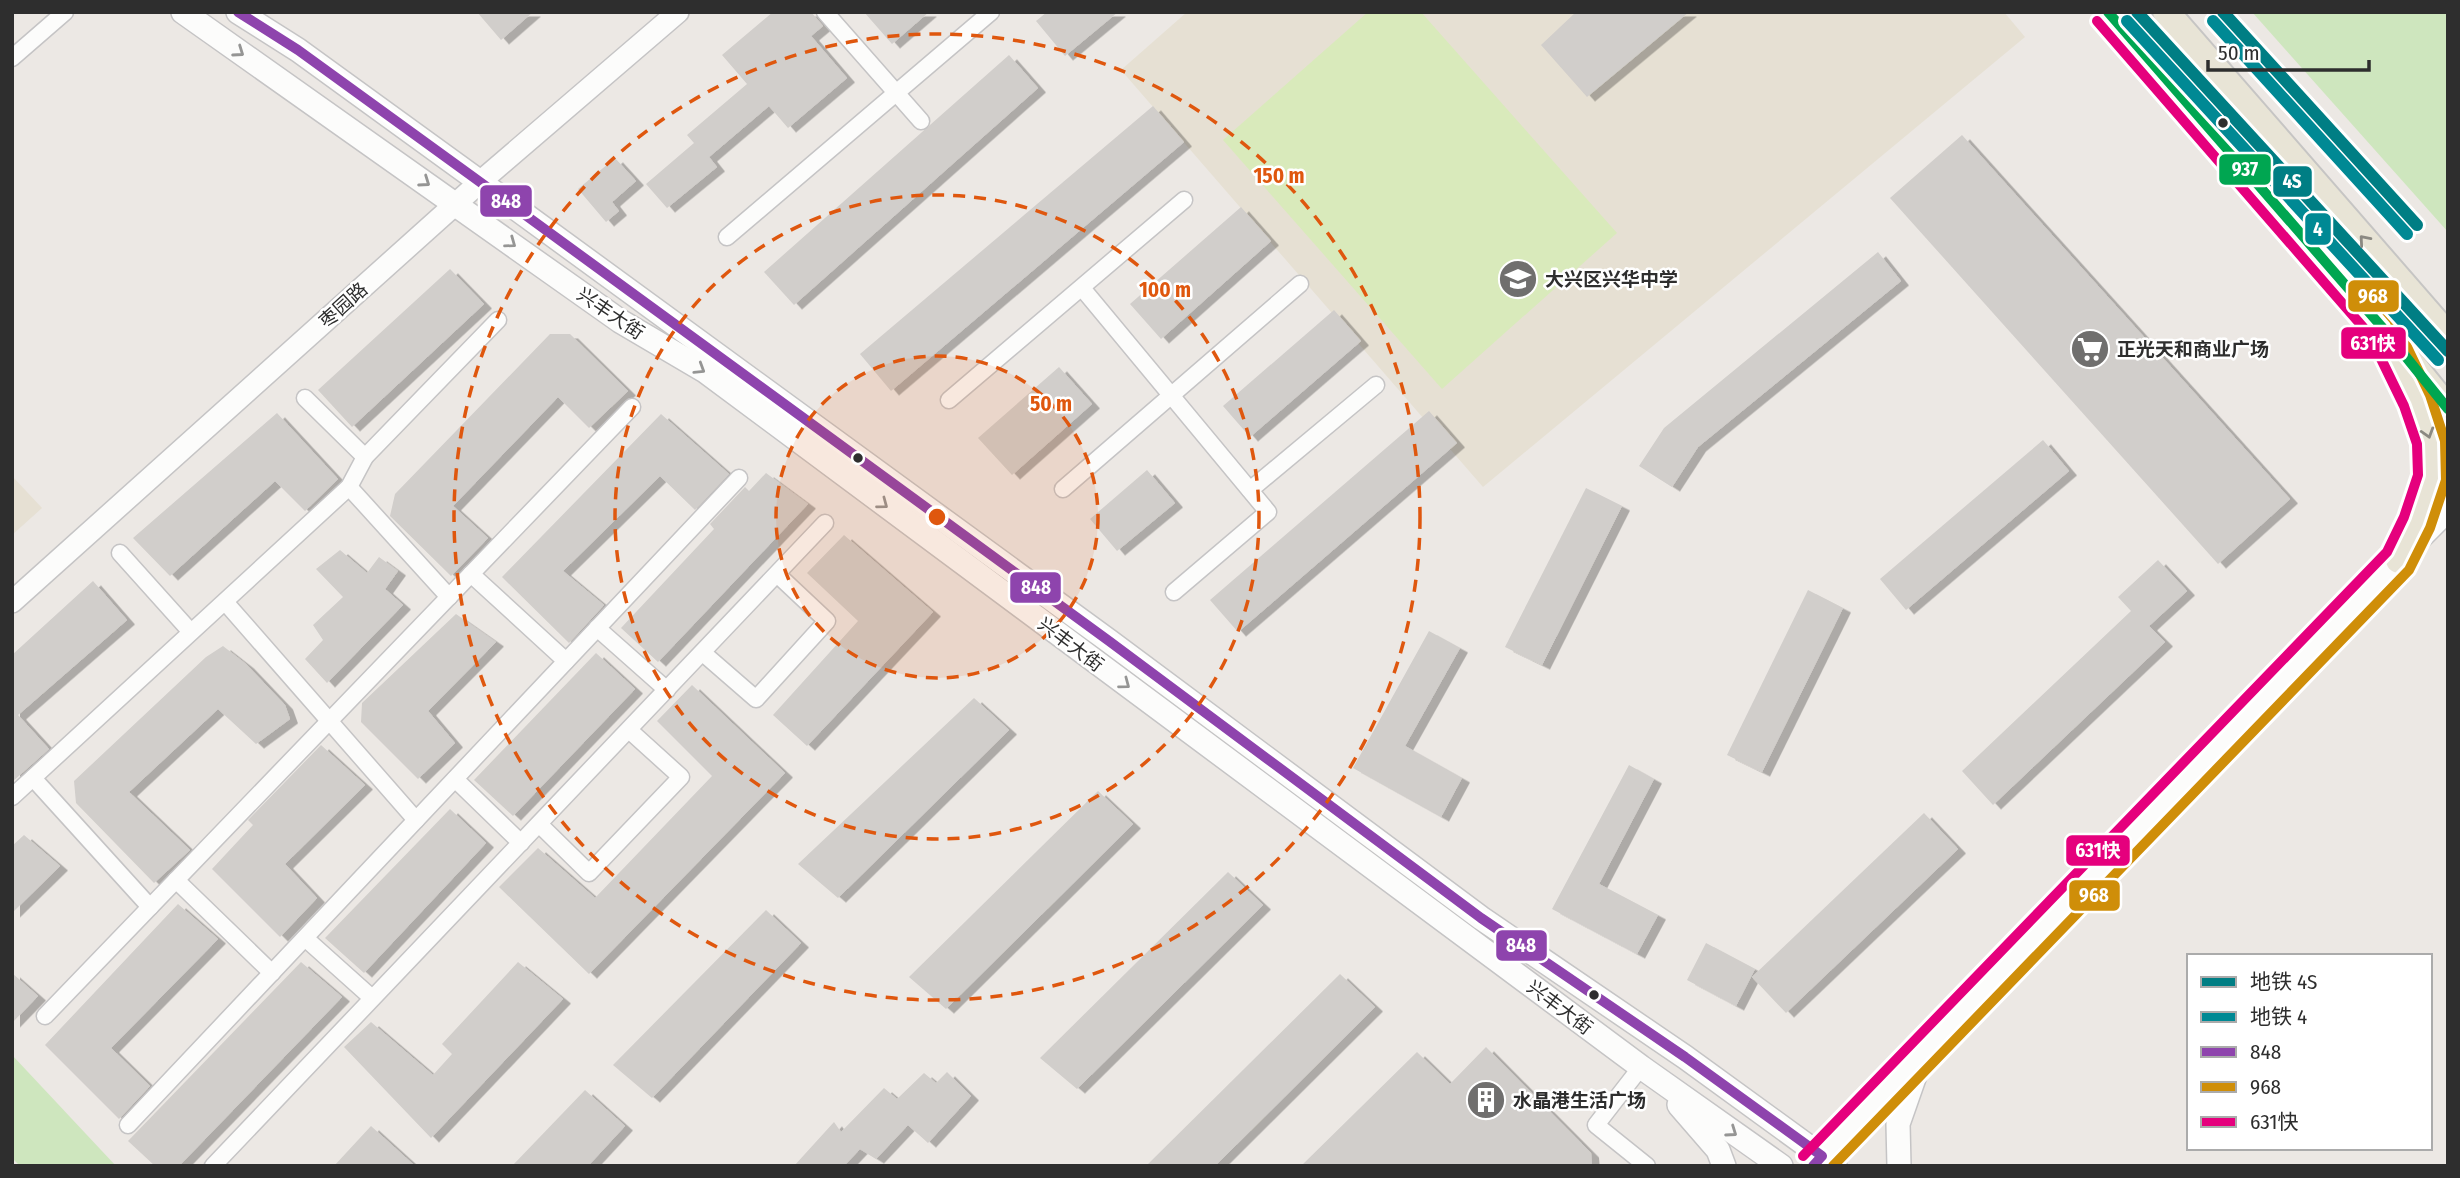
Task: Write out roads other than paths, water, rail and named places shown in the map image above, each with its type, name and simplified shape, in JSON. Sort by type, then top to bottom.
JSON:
[{"type":"main road","name":"兴丰大街","points":[[183,12],[620,321],[705,371],[1649,1073],[1781,1166]]},
{"type":"main road","name":"兴丰大街","points":[[238,12],[298,50],[480,182],[1109,641],[1481,918],[1685,1057],[1823,1162]]},
{"type":"main road","points":[[2108,12],[2381,326],[2448,409]]},
{"type":"main road","points":[[2166,12],[2448,336]]},
{"type":"main road","points":[[2409,291],[2448,321]]},
{"type":"main road","points":[[2381,326],[2417,401],[2431,441],[2432,477],[2417,522],[2399,560]]},
{"type":"main road","points":[[1899,1166],[1898,1125],[1925,1047]]},
{"type":"main road","points":[[1649,1073],[1718,1150],[1724,1166]]},
{"type":"street","points":[[12,58],[65,12]]},
{"type":"street","name":"枣园路","points":[[12,602],[456,203],[678,12]]},
{"type":"street","points":[[825,12],[920,121]]},
{"type":"street","points":[[727,237],[990,12]]},
{"type":"street","points":[[950,400],[1184,200]]},
{"type":"street","points":[[1063,489],[1300,284]]},
{"type":"street","points":[[1082,288],[1268,512],[1174,592]]},
{"type":"street","points":[[12,797],[190,631],[226,603],[349,487],[365,457],[498,320]]},
{"type":"street","points":[[1250,490],[1376,385]]},
{"type":"street","points":[[305,398],[365,457]]},
{"type":"street","points":[[45,1016],[632,407]]},
{"type":"street","points":[[128,1125],[739,478]]},
{"type":"street","points":[[349,487],[449,597]]},
{"type":"street","points":[[1823,1162],[1925,1047],[2448,511]]},
{"type":"street","points":[[213,1166],[825,523]]},
{"type":"street","points":[[120,552],[190,631]]},
{"type":"street","points":[[471,574],[566,661]]},
{"type":"street","points":[[703,653],[756,699],[827,621],[778,575]]},
{"type":"street","points":[[226,603],[416,820]]},
{"type":"street","points":[[597,628],[667,690]]},
{"type":"street","points":[[539,824],[589,873],[681,777],[629,730]]},
{"type":"street","points":[[33,778],[150,907]]},
{"type":"street","points":[[455,779],[520,843]]},
{"type":"street","points":[[176,880],[272,973]]},
{"type":"street","points":[[305,938],[372,998]]},
{"type":"street","points":[[1647,1166],[1596,1125],[1649,1073]]},
{"type":"metro line","name":"4S","points":[[2137,12],[2448,351]]},
{"type":"metro line","name":"4S","points":[[2223,12],[2417,225]]},
{"type":"metro line","name":"4","points":[[2127,21],[2438,360]]},
{"type":"metro line","name":"4","points":[[2213,21],[2407,234]]},
{"type":"place","name":"大兴区兴华中学","points":[[1518,279]]},
{"type":"place","name":"正光天和商业广场","points":[[2090,349]]},
{"type":"place","name":"水晶港生活广场","points":[[1486,1100]]}]
